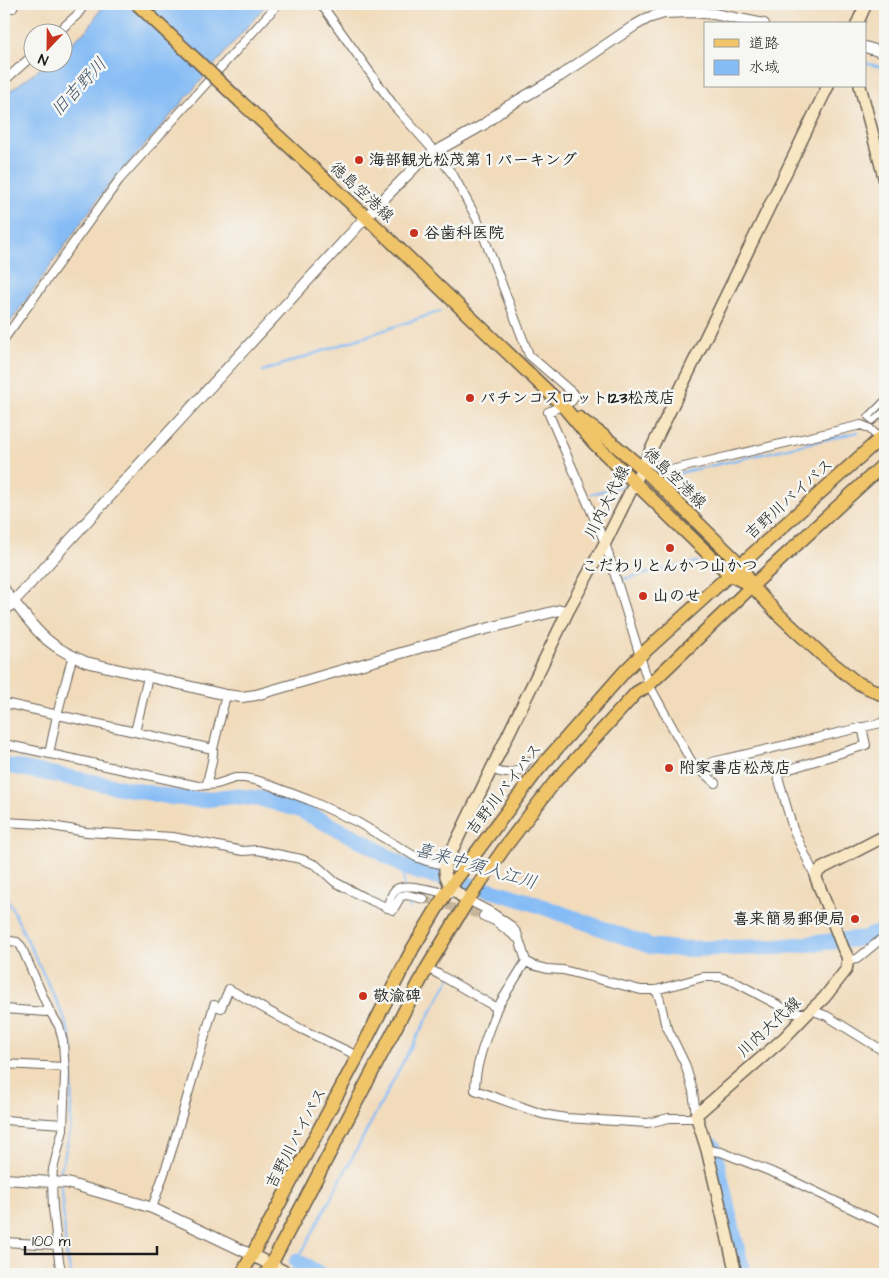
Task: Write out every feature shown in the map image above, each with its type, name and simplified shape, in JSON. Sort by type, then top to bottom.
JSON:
[{"type":"main road","name":"徳島空港線","points":[[136,4],[366,217],[562,406],[593,442],[730,574],[752,586]]},
{"type":"main road","points":[[858,22],[866,4]]},
{"type":"main road","name":"川内大代線","points":[[445,868],[568,611],[605,543],[827,88]]},
{"type":"main road","points":[[861,88],[885,181]]},
{"type":"main road","name":"徳島空港線","points":[[562,406],[644,464],[740,565],[752,586],[777,613],[856,682],[885,696]]},
{"type":"main road","name":"吉野川バイパス","points":[[277,1271],[427,968],[457,894],[488,836],[538,770],[625,671],[882,436]]},
{"type":"main road","name":"吉野川バイパス","points":[[242,1274],[413,948],[457,894],[505,847],[554,783],[636,693],[649,685],[752,586],[885,463]]},
{"type":"main road","points":[[848,960],[816,878],[817,873],[821,868],[885,836]]},
{"type":"main road","points":[[445,868],[446,877],[457,894]]},
{"type":"main road","name":"川内大代線","points":[[696,1117],[783,1039],[824,998],[846,970],[848,960]]},
{"type":"main road","points":[[696,1117],[708,1150],[736,1274]]},
{"type":"main road","points":[[252,1255],[277,1271]]},
{"type":"street","points":[[69,22],[85,4]]},
{"type":"street","points":[[4,339],[119,180],[278,4]]},
{"type":"street","points":[[321,4],[394,106],[453,175],[477,219],[529,355],[575,395],[572,401],[548,412],[605,543],[649,685],[691,762],[715,783]]},
{"type":"street","points":[[4,612],[366,217],[416,165],[434,152],[483,125],[505,108],[560,76],[648,18],[664,13],[692,12],[714,14],[754,22]]},
{"type":"street","points":[[866,47],[885,53]]},
{"type":"street","points":[[4,81],[22,65]]},
{"type":"street","points":[[885,400],[868,417],[873,421],[885,410]]},
{"type":"street","points":[[644,464],[667,471],[861,425],[882,436]]},
{"type":"street","points":[[4,587],[36,629],[65,653],[93,664],[226,695],[242,697],[256,695],[474,632],[560,610],[568,611]]},
{"type":"street","points":[[49,754],[57,715],[73,656]]},
{"type":"street","points":[[135,732],[148,677]]},
{"type":"street","points":[[207,785],[213,749],[226,695]]},
{"type":"street","points":[[4,703],[213,749]]},
{"type":"street","points":[[701,771],[712,762],[885,720]]},
{"type":"street","points":[[816,878],[793,829],[776,773],[866,745],[862,727]]},
{"type":"street","points":[[4,744],[198,786],[217,784],[235,778],[259,781],[309,800],[357,822],[416,856],[445,868]]},
{"type":"street","points":[[492,769],[502,774],[513,772],[521,770],[527,761]]},
{"type":"street","points":[[4,822],[41,824],[86,832],[173,837],[243,851],[258,850],[301,859],[316,865],[336,882],[363,897],[393,910],[404,895],[424,899]]},
{"type":"street","points":[[387,908],[393,892],[403,887],[457,894],[492,912],[510,925],[517,933],[526,961],[532,965],[547,969],[563,970],[641,990],[656,990],[703,977],[720,977],[794,1013],[809,1011],[827,1016],[885,1052]]},
{"type":"street","points":[[483,916],[502,926],[520,941]]},
{"type":"street","points":[[848,960],[857,959],[885,936]]},
{"type":"street","points":[[4,940],[17,942],[21,946],[49,1010],[59,1026],[64,1041],[63,1130],[53,1169],[59,1183],[53,1208],[62,1274]]},
{"type":"street","points":[[526,961],[497,1008],[484,1044],[475,1083],[476,1090],[542,1114],[566,1118],[648,1123],[669,1118],[696,1117],[693,1091],[685,1064],[665,1023],[656,990]]},
{"type":"street","points":[[427,968],[497,1008]]},
{"type":"street","points":[[152,1208],[170,1156],[214,1005],[221,1008],[229,989],[301,1029],[358,1056]]},
{"type":"street","points":[[4,1009],[46,1012],[49,1010]]},
{"type":"street","points":[[4,1064],[64,1067]]},
{"type":"street","points":[[4,1120],[63,1124]]},
{"type":"street","points":[[708,1150],[721,1152],[787,1178],[885,1225]]},
{"type":"street","points":[[4,1179],[59,1183],[152,1208],[252,1255]]},
{"type":"street","points":[[4,1242],[57,1245]]},
{"type":"water","name":"旧吉野川","points":[[104,4],[267,4],[103,192],[4,331],[4,95],[36,72],[72,72],[72,42],[88,29]]},
{"type":"waterway","points":[[866,63],[885,68]]},
{"type":"waterway","points":[[263,371],[441,311]]},
{"type":"waterway","points":[[662,477],[858,432]]},
{"type":"waterway","points":[[591,494],[624,485]]},
{"type":"waterway","points":[[623,579],[697,562]]},
{"type":"waterway","name":"喜来中須入江川","points":[[4,765],[171,797],[202,800],[233,796],[262,799],[300,810],[366,843],[403,866],[418,872],[527,901],[650,946],[679,949],[777,947],[866,938],[885,928]]},
{"type":"waterway","points":[[403,866],[404,886]]},
{"type":"waterway","points":[[4,894],[63,1015],[70,1035],[73,1053],[70,1133],[60,1173],[61,1181]]},
{"type":"waterway","points":[[405,896],[410,908]]},
{"type":"waterway","points":[[291,1273],[411,1047],[452,975],[452,971]]},
{"type":"waterway","points":[[713,1146],[743,1274]]},
{"type":"waterway","points":[[61,1186],[66,1252],[71,1274]]},
{"type":"waterway","points":[[297,1261],[319,1274]]},
{"type":"tunnel","points":[[424,899],[483,916]]},
{"type":"place","name":"海部観光松茂第１パーキング","points":[[359,160]]},
{"type":"place","name":"谷歯科医院","points":[[414,233]]},
{"type":"place","name":"パチンコスロット123松茂店","points":[[470,398]]},
{"type":"place","name":"こだわりとんかつ山かつ","points":[[670,548]]},
{"type":"place","name":"山のせ","points":[[643,596]]},
{"type":"place","name":"附家書店松茂店","points":[[669,768]]},
{"type":"place","name":"喜来簡易郵便局","points":[[855,919]]},
{"type":"place","name":"敬渝碑","points":[[363,996]]}]
